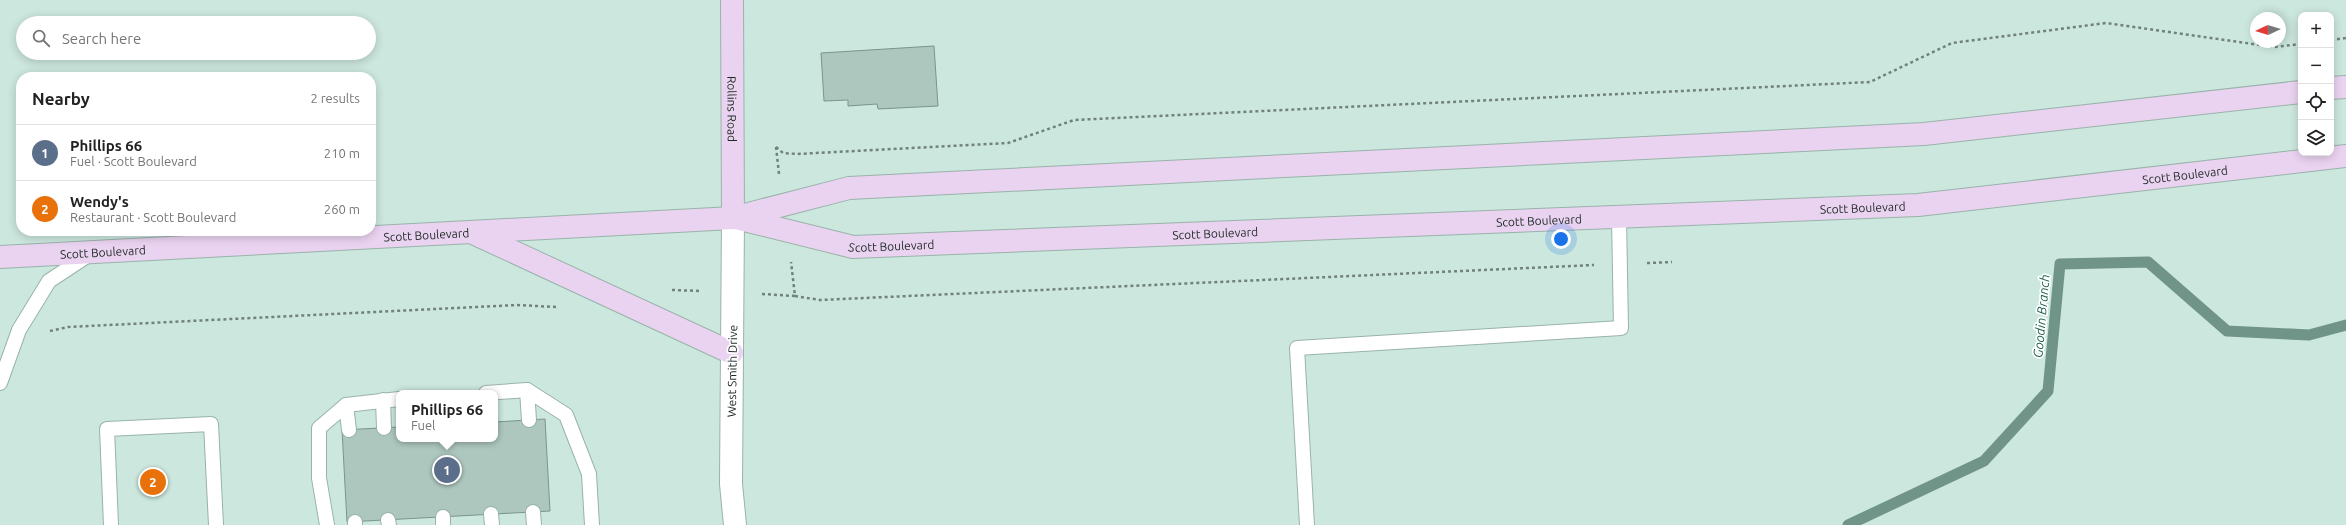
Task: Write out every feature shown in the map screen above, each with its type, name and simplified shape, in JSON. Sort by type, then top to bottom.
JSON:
[{"type":"main road","name":"Rollins Road","points":[[732,0],[733,218]]},
{"type":"main road","points":[[2334,88],[2346,86]]},
{"type":"main road","name":"Scott Boulevard","points":[[0,257],[733,218],[849,188],[1924,134],[2298,92]]},
{"type":"main road","name":"Scott Boulevard","points":[[733,218],[853,247],[1918,205],[2346,156]]},
{"type":"main road","points":[[470,232],[732,353]]},
{"type":"street","name":"West Smith Drive","points":[[733,218],[731,484],[735,525]]},
{"type":"lane","points":[[1307,525],[1297,348],[1621,328],[1619,217]]},
{"type":"lane","points":[[0,383],[19,330],[49,281],[92,252]]},
{"type":"lane","points":[[498,392],[527,390],[566,415],[589,474],[592,525]]},
{"type":"lane","points":[[527,390],[529,420]]},
{"type":"lane","points":[[327,525],[319,478],[319,428],[346,405],[396,399]]},
{"type":"lane","points":[[383,400],[384,428]]},
{"type":"lane","points":[[346,405],[349,430]]},
{"type":"lane","points":[[111,525],[107,429],[211,424],[216,525]]},
{"type":"path","points":[[783,205],[776,147],[783,153],[797,154],[1008,143],[1074,120],[1870,82],[1952,43],[2106,24],[2274,47],[2298,44]]},
{"type":"path","points":[[2334,40],[2346,38]]},
{"type":"path","points":[[787,231],[795,296]]},
{"type":"path","points":[[640,310],[647,292],[655,294],[666,290],[795,296],[820,300],[1672,262]]},
{"type":"path","points":[[15,341],[31,345],[48,331],[68,327],[517,305],[556,307],[562,309]]},
{"type":"building","points":[[934,46],[938,106],[878,109],[877,104],[848,106],[848,100],[824,101],[821,53]]},
{"type":"building","points":[[545,419],[550,511],[347,522],[342,430],[396,427],[396,442],[498,442],[498,422]]},
{"type":"waterway","name":"Goodin Branch","points":[[1848,525],[1984,461],[2048,391],[2060,264],[2148,262],[2227,331],[2309,335],[2346,325]]},
{"type":"place","name":"Phillips 66","points":[[447,470]]},
{"type":"place","name":"Wendy's","points":[[153,482]]}]
